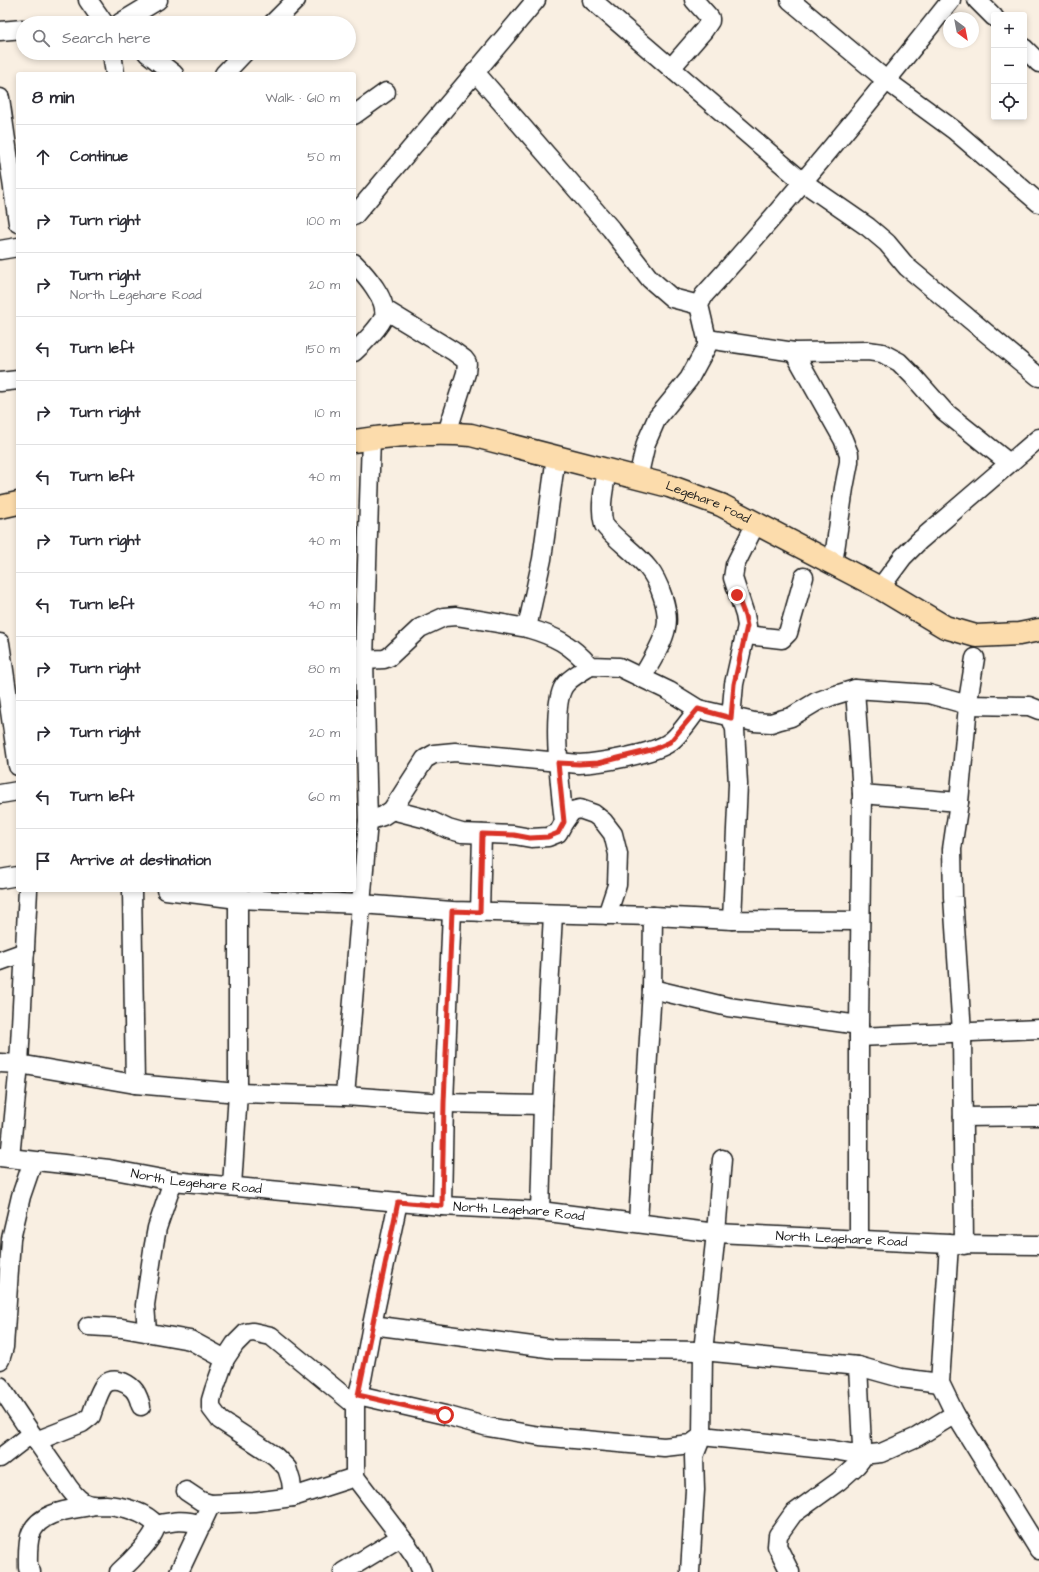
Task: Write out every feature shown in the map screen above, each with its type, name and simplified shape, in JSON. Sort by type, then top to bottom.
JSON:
[{"type":"main road","name":"Legehare road","points":[[362,440],[391,435],[447,433],[471,435],[669,486],[722,505],[880,588],[945,627],[976,636],[1019,634],[1039,630]]},
{"type":"main road","points":[[0,507],[16,503]]},
{"type":"street","points":[[88,0],[99,16]]},
{"type":"street","points":[[132,16],[158,0]]},
{"type":"street","points":[[280,16],[296,0]]},
{"type":"street","points":[[356,214],[536,0]]},
{"type":"street","points":[[592,0],[803,182],[868,227],[887,243],[907,267],[1039,377]]},
{"type":"street","points":[[671,68],[710,21],[710,18],[694,0]]},
{"type":"street","points":[[790,0],[887,81],[954,130],[1039,203]]},
{"type":"street","points":[[638,478],[646,443],[657,418],[689,380],[707,346],[707,339],[699,305],[704,295],[803,182],[887,81],[951,0]]},
{"type":"street","points":[[977,0],[991,15]]},
{"type":"street","points":[[0,31],[16,30]]},
{"type":"street","points":[[1027,51],[1039,63]]},
{"type":"street","points":[[113,60],[115,72]]},
{"type":"street","points":[[156,60],[171,72]]},
{"type":"street","points":[[226,72],[237,60]]},
{"type":"street","points":[[475,72],[611,229],[650,279],[672,298],[699,305]]},
{"type":"street","points":[[356,114],[386,92]]},
{"type":"street","points":[[0,98],[16,209]]},
{"type":"street","points":[[0,250],[16,247]]},
{"type":"street","points":[[356,265],[374,288],[382,302],[384,309],[384,317],[356,350]]},
{"type":"street","points":[[384,309],[453,351],[467,363],[466,373],[447,433]]},
{"type":"street","points":[[707,339],[794,352],[868,351],[882,353],[899,362],[944,411],[1009,464]]},
{"type":"street","points":[[794,352],[843,439],[849,454],[848,471],[832,564]]},
{"type":"street","points":[[0,382],[16,380]]},
{"type":"street","points":[[880,588],[903,557],[919,541],[1039,438]]},
{"type":"street","points":[[345,1096],[368,821],[360,690],[364,660],[362,440]]},
{"type":"street","points":[[527,628],[542,559],[556,456]]},
{"type":"street","points":[[606,470],[602,506],[602,518],[604,525],[648,568],[663,598],[667,620],[662,641],[642,678]]},
{"type":"street","points":[[732,920],[738,784],[734,729],[731,718],[734,684],[747,626],[733,578],[735,565],[756,523]]},
{"type":"street","points":[[746,634],[782,639],[784,638],[788,633],[804,577]]},
{"type":"street","points":[[364,660],[389,658],[420,628],[444,617],[462,617],[527,628],[544,633],[558,639],[576,651],[590,666]]},
{"type":"street","points":[[0,643],[4,701],[16,757]]},
{"type":"street","points":[[975,658],[968,700],[959,802],[952,849],[952,889],[962,1032],[963,1117],[956,1245],[940,1383],[955,1414],[1039,1550]]},
{"type":"street","points":[[564,822],[558,763],[557,708],[559,696],[567,682],[590,666],[619,667],[669,691],[698,709],[731,718],[754,722],[771,723],[791,717],[816,702],[855,689],[929,694],[968,700],[1029,706],[1039,710]]},
{"type":"street","points":[[855,689],[862,794],[859,1031],[859,1240]]},
{"type":"street","points":[[368,821],[383,816],[392,810],[425,759],[434,754],[455,752],[558,763],[598,763],[655,749],[670,742],[698,709]]},
{"type":"street","points":[[0,794],[16,791]]},
{"type":"street","points":[[862,794],[959,802]]},
{"type":"street","points":[[392,810],[427,820],[462,833],[514,835],[530,838],[548,837],[558,833],[572,811],[580,809],[594,814],[603,821],[612,834],[618,854],[617,885],[606,915]]},
{"type":"street","points":[[480,912],[482,834]]},
{"type":"street","points":[[0,879],[16,876]]},
{"type":"street","points":[[5,1158],[19,1064],[28,892]]},
{"type":"street","points":[[132,892],[135,1084]]},
{"type":"street","points":[[202,892],[452,911],[653,916],[732,920],[860,921]]},
{"type":"street","points":[[232,1186],[238,1093],[238,894]]},
{"type":"street","points":[[442,1206],[444,1103],[452,911]]},
{"type":"street","points":[[540,1212],[543,1105],[553,914]]},
{"type":"street","points":[[638,1222],[652,989],[653,916]]},
{"type":"street","points":[[0,961],[25,952]]},
{"type":"street","points":[[652,989],[728,1007],[859,1031],[962,1032],[1039,1029]]},
{"type":"street","points":[[0,1063],[19,1064],[135,1084],[238,1093],[345,1096],[444,1103],[543,1105]]},
{"type":"street","points":[[963,1117],[1039,1116]]},
{"type":"street","name":"North Legehare Road","points":[[5,1158],[110,1169],[173,1181],[442,1206],[540,1212],[716,1232],[956,1245],[1039,1245]]},
{"type":"street","points":[[690,1572],[695,1490],[694,1456],[702,1436],[703,1351],[716,1232],[722,1159]]},
{"type":"street","points":[[0,1360],[4,1347],[11,1239],[21,1196],[33,1161]]},
{"type":"street","points":[[147,1332],[145,1305],[153,1250],[157,1228],[173,1181]]},
{"type":"street","points":[[398,1202],[362,1379],[356,1400],[355,1477],[416,1558],[422,1572]]},
{"type":"street","points":[[372,1325],[555,1349],[703,1351],[858,1366],[902,1378],[940,1383]]},
{"type":"street","points":[[88,1326],[147,1332],[190,1340],[225,1358]]},
{"type":"street","points":[[293,1497],[291,1481],[287,1468],[275,1456],[220,1420],[211,1408],[211,1400],[225,1358],[235,1344],[246,1333],[253,1332],[271,1336],[356,1400],[445,1415],[488,1427],[540,1436],[664,1447],[691,1444],[702,1436],[832,1450],[862,1455],[881,1453],[917,1437],[955,1414]]},
{"type":"street","points":[[790,1572],[777,1546],[778,1535],[793,1514],[840,1481],[861,1460],[858,1366]]},
{"type":"street","points":[[0,1458],[34,1437],[82,1423],[87,1420],[91,1416],[104,1386],[113,1380],[123,1382],[133,1389],[138,1396],[141,1406]]},
{"type":"street","points":[[0,1386],[75,1496],[91,1506]]},
{"type":"street","points":[[186,1491],[202,1501],[211,1504],[254,1502],[293,1497],[355,1477]]},
{"type":"street","points":[[179,1572],[211,1504]]},
{"type":"street","points":[[28,1571],[31,1534],[39,1523],[49,1515],[91,1506],[108,1505],[143,1515],[156,1525],[179,1520],[190,1521],[202,1525]]},
{"type":"street","points":[[119,1572],[138,1554],[151,1537],[157,1527],[156,1525]]},
{"type":"street","points":[[343,1572],[401,1537]]},
{"type":"route","points":[[445,1415],[358,1395],[398,1202],[442,1206],[444,1103],[452,911],[480,912],[482,834],[514,835],[530,838],[548,837],[558,833],[564,822],[558,763],[598,763],[655,749],[670,742],[698,709],[731,718],[734,684],[747,626],[737,595]]}]
